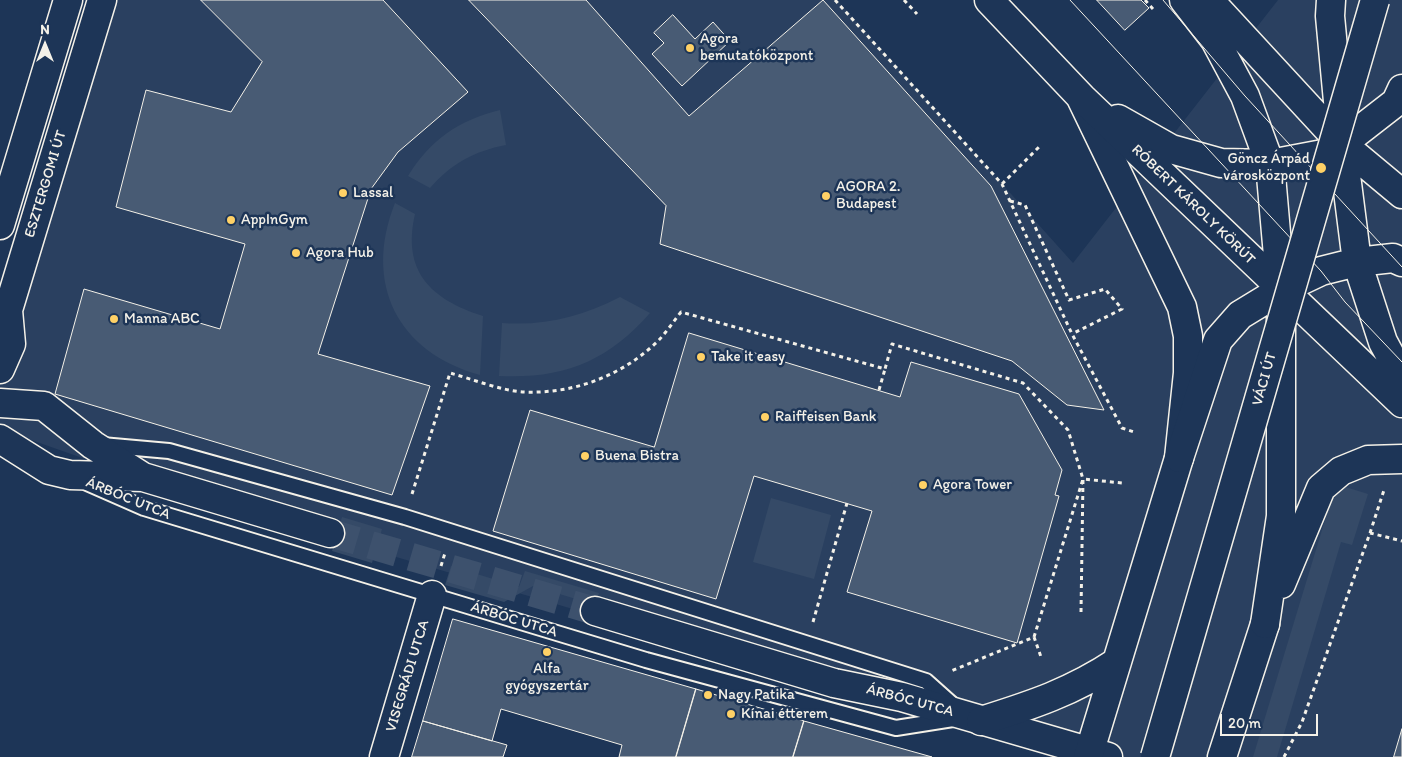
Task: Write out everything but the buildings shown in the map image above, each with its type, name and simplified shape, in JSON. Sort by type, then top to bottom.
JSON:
[{"type":"main road","points":[[0,225],[68,0]]},
{"type":"main road","name":"ESZTERGOMI ÚT","points":[[0,369],[11,344],[8,310],[102,0]]},
{"type":"main road","name":"RÓBERT KÁROLY KÖRÚT","points":[[989,0],[1082,98],[1402,403]]},
{"type":"main road","points":[[1184,0],[1215,40],[1246,96],[1270,164],[1282,290],[1281,516],[1265,624]]},
{"type":"main road","points":[[1209,0],[1342,144],[1402,194]]},
{"type":"main road","points":[[1331,0],[1330,16],[1342,144],[1357,262],[1383,342],[1402,377]]},
{"type":"main road","name":"VÁCI ÚT","points":[[1155,757],[1375,0]]},
{"type":"main road","points":[[1082,98],[1171,149],[1221,163],[1270,164],[1323,154],[1342,144],[1396,102],[1402,89]]},
{"type":"main road","points":[[1082,98],[1182,306],[1188,336],[1188,373],[1179,458]]},
{"type":"main road","points":[[1095,755],[1117,662],[1179,458],[1218,340],[1240,315],[1282,290],[1321,271],[1357,262],[1393,258],[1402,262]]},
{"type":"main road","name":"ÁRBÓC UTCA","points":[[0,403],[44,406],[93,445],[142,477]]},
{"type":"main road","name":"ÁRBÓC UTCA","points":[[0,439],[49,470],[70,475],[142,477],[330,533]]},
{"type":"main road","points":[[1222,757],[1265,624],[1321,488],[1341,471],[1368,460],[1402,459]]},
{"type":"main road","name":"VISEGRÁDI UTCA","points":[[384,757],[432,596]]},
{"type":"main road","name":"ÁRBÓC UTCA","points":[[594,611],[834,683],[902,697],[1095,755]]},
{"type":"main road","points":[[973,719],[1059,695],[1091,679],[1117,662]]},
{"type":"lane","name":"ÁRBÓC UTCA","points":[[93,445],[169,451],[451,532],[926,681],[973,719]]},
{"type":"lane","name":"ÁRBÓC UTCA","points":[[70,475],[144,508],[646,660],[896,728],[973,719]]},
{"type":"path","points":[[835,0],[1002,184],[1072,334],[1122,428],[1134,432]]},
{"type":"path","points":[[904,0],[917,14]]},
{"type":"path","points":[[1145,0],[1158,14]]},
{"type":"path","points":[[1002,184],[1041,145]]},
{"type":"path","points":[[1010,201],[1025,205],[1069,300],[1105,289],[1122,309],[1072,334]]},
{"type":"path","points":[[410,502],[450,373],[522,392],[560,390],[596,381],[629,365],[658,341],[681,312],[885,369]]},
{"type":"path","points":[[879,390],[892,344],[1023,384],[1068,430],[1083,479],[1081,612]]},
{"type":"path","points":[[1083,479],[1122,483]]},
{"type":"path","points":[[1041,657],[1034,637],[1083,479]]},
{"type":"path","points":[[1284,757],[1302,722],[1385,487]]},
{"type":"path","points":[[807,644],[848,503]]},
{"type":"path","points":[[432,596],[451,532]]},
{"type":"path","points":[[1370,533],[1402,541]]},
{"type":"path","points":[[926,681],[1034,637]]},
{"type":"shaded area","points":[[90,0],[837,0],[1073,263],[1278,0],[1402,0],[1402,757],[1075,757],[196,498],[0,429],[0,295]]},
{"type":"shaded area","points":[[500,110],[506,145],[473,155],[455,165],[430,188],[408,176],[426,152],[447,133],[471,119]]},
{"type":"shaded area","points":[[395,203],[415,214],[412,234],[413,252],[417,267],[424,280],[448,301],[483,316],[480,375],[451,364],[427,350],[408,332],[394,310],[386,287],[383,260],[386,232]]},
{"type":"shaded area","points":[[620,297],[650,313],[617,344],[582,364],[564,370],[544,374],[499,376],[502,323],[533,323],[562,319],[591,310]]},
{"type":"shaded area","points":[[1336,484],[1368,494],[1352,545],[1341,542],[1277,757],[1253,757]]},
{"type":"shaded area","points":[[771,498],[831,515],[814,579],[753,562]]},
{"type":"shaded area","points":[[342,517],[382,529],[372,563],[332,551]]},
{"type":"shaded area","points":[[451,566],[519,587],[525,571],[599,593],[596,605],[533,586],[504,602],[445,585]]},
{"type":"tunnel","points":[[330,533],[595,611]]},
{"type":"tram line","points":[[1070,0],[1321,271],[1345,302],[1402,362]]},
{"type":"tram line","points":[[1163,0],[1245,96],[1402,267]]},
{"type":"place","name":"Agora bemutatóközpont","points":[[690,48]]},
{"type":"place","name":"Göncz Árpád városközpont","points":[[1321,168]]},
{"type":"place","name":"Lassal","points":[[343,193]]},
{"type":"place","name":"AGORA 2. Budapest","points":[[826,196]]},
{"type":"place","name":"AppInGym","points":[[231,220]]},
{"type":"place","name":"Agora Hub","points":[[296,253]]},
{"type":"place","name":"Manna ABC","points":[[114,319]]},
{"type":"place","name":"Take it easy","points":[[701,357]]},
{"type":"place","name":"Raiffeisen Bank","points":[[765,417]]},
{"type":"place","name":"Buena Bistra","points":[[585,456]]},
{"type":"place","name":"Agora Tower","points":[[923,485]]},
{"type":"place","name":"Alfa gyógyszertár","points":[[547,652]]},
{"type":"place","name":"Nagy Patika","points":[[708,695]]},
{"type":"place","name":"Kínai étterem","points":[[731,714]]}]
